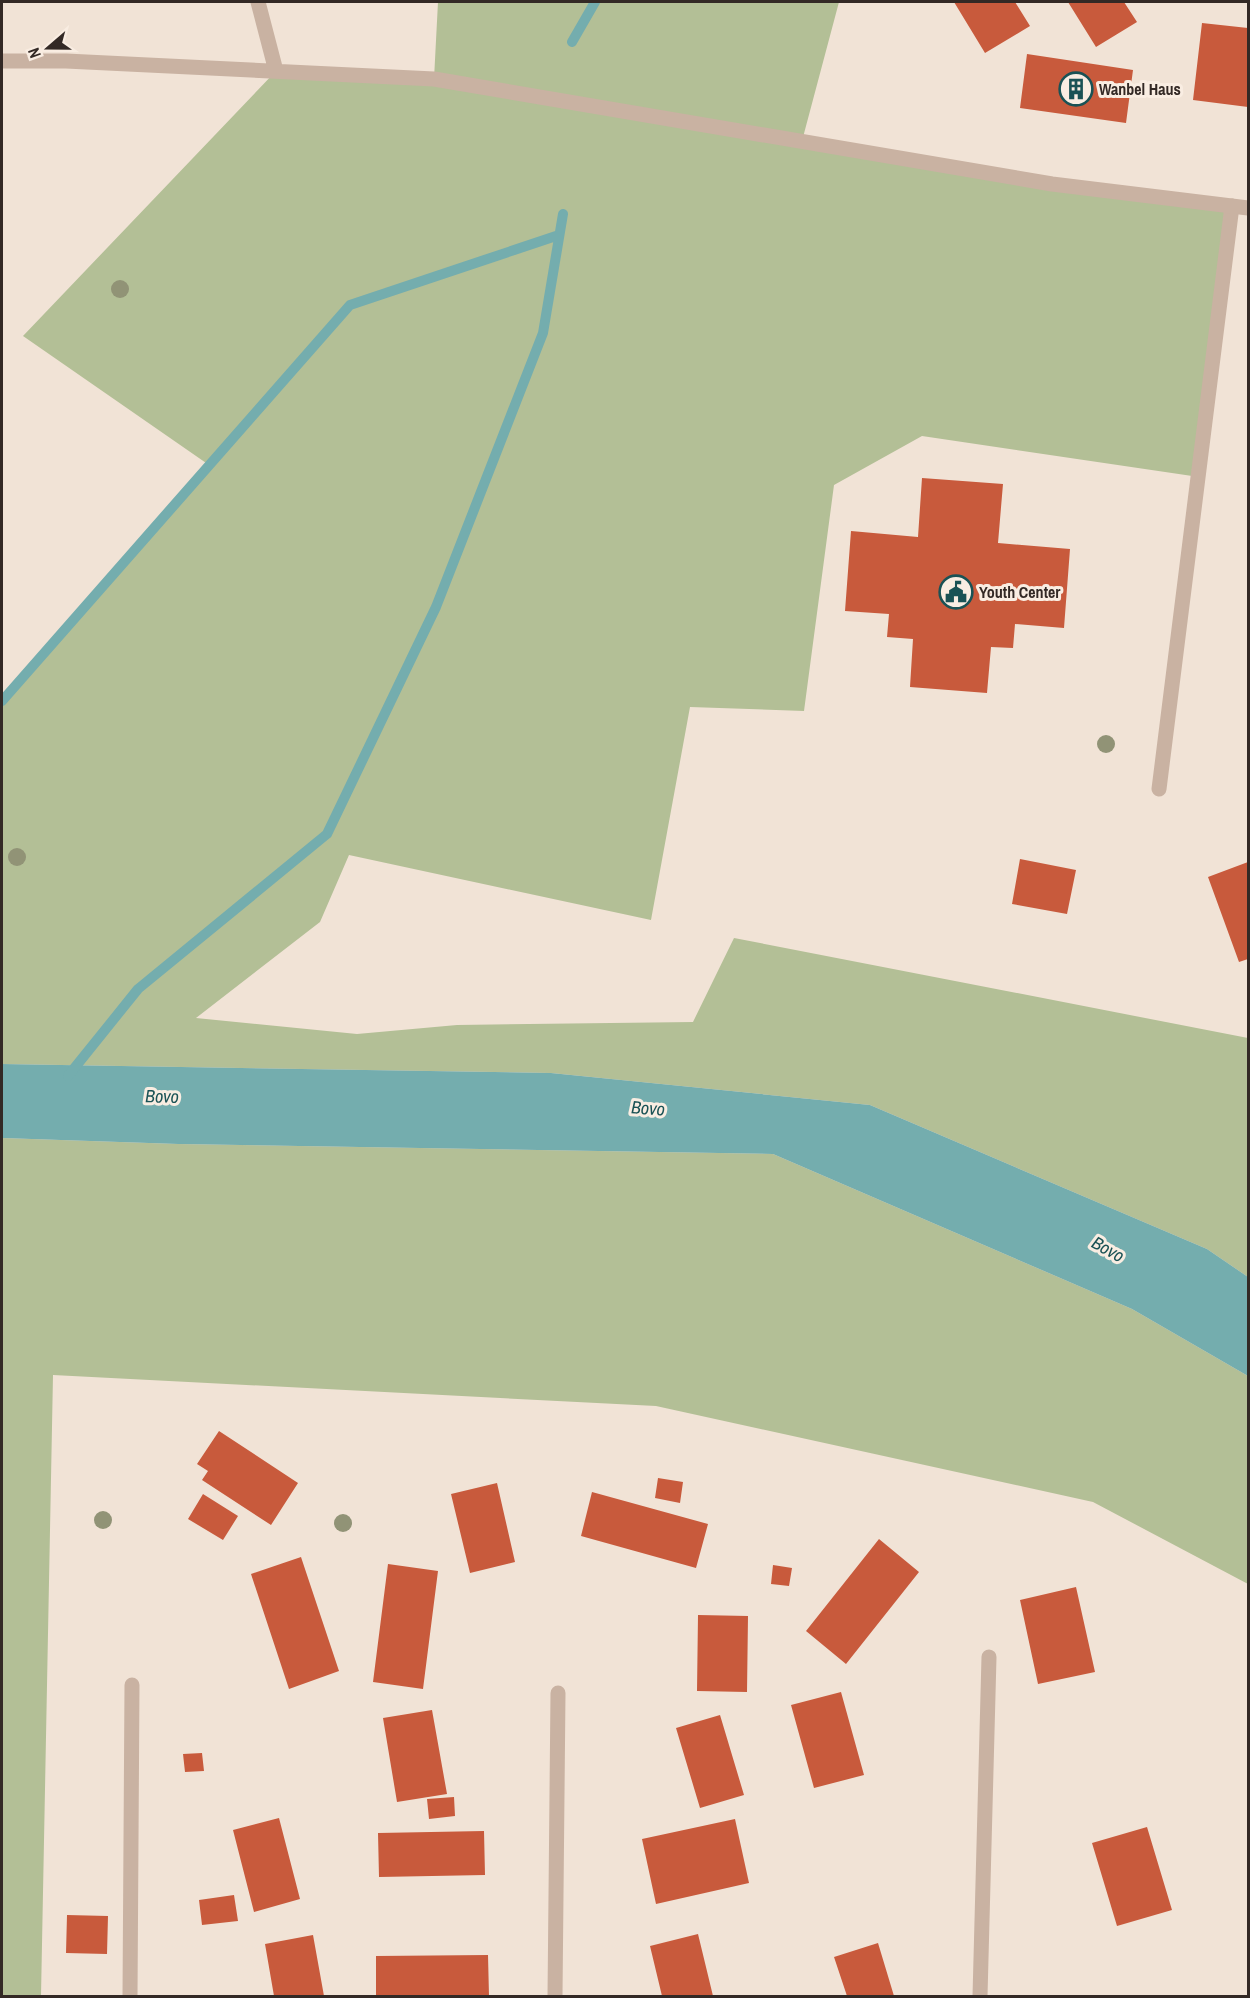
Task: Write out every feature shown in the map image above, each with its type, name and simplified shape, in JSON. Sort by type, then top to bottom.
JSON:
[{"type":"street","points":[[258,2],[276,71]]},
{"type":"street","points":[[2,62],[66,61],[434,79],[1052,184],[1248,208]]},
{"type":"street","points":[[1160,789],[1232,206]]},
{"type":"street","points":[[981,1996],[989,1657]]},
{"type":"street","points":[[130,1996],[132,1685]]},
{"type":"street","points":[[555,1996],[558,1693]]},
{"type":"green space","points":[[438,2],[839,2],[802,141],[1232,206],[1199,477],[922,436],[834,485],[804,711],[690,707],[651,920],[349,855],[320,922],[196,1018],[357,1034],[457,1025],[693,1022],[734,938],[1248,1038],[1248,1277],[1207,1249],[870,1105],[551,1073],[2,1064],[2,701],[209,465],[23,336],[276,71],[434,79]]},
{"type":"green space","points":[[2,1138],[178,1144],[773,1154],[1132,1309],[1248,1376],[1248,1584],[1093,1502],[656,1406],[53,1375],[41,1996],[2,1996]]},
{"type":"water","name":"Bovo","points":[[2,1064],[551,1073],[870,1105],[1207,1249],[1248,1277],[1248,1376],[1132,1309],[773,1154],[178,1144],[2,1138]]},
{"type":"building","points":[[954,2],[1015,2],[1030,26],[985,53]]},
{"type":"building","points":[[1068,2],[1124,2],[1137,22],[1096,47]]},
{"type":"building","points":[[1202,23],[1248,28],[1248,107],[1193,100]]},
{"type":"building","name":"Wanbel Haus","points":[[1027,54],[1133,70],[1126,123],[1020,108]]},
{"type":"building","points":[[922,478],[1003,484],[998,543],[1070,549],[1064,628],[1015,624],[1013,648],[991,647],[987,693],[910,687],[913,639],[887,637],[889,614],[845,611],[851,531],[918,537]]},
{"type":"building","points":[[1020,859],[1076,870],[1067,914],[1012,904]]},
{"type":"building","points":[[1248,862],[1248,959],[1239,962],[1208,877]]},
{"type":"building","points":[[219,1431],[298,1483],[271,1525],[202,1480],[208,1471],[197,1464]]},
{"type":"building","points":[[658,1478],[683,1482],[680,1503],[655,1498]]},
{"type":"building","points":[[497,1483],[515,1562],[470,1573],[451,1494]]},
{"type":"building","points":[[592,1492],[708,1524],[696,1568],[581,1536]]},
{"type":"building","points":[[203,1494],[238,1516],[223,1540],[188,1519]]},
{"type":"building","points":[[879,1539],[919,1572],[846,1664],[806,1631]]},
{"type":"building","points":[[301,1557],[339,1671],[289,1689],[251,1574]]},
{"type":"building","points":[[388,1564],[438,1571],[423,1689],[373,1682]]},
{"type":"building","points":[[773,1565],[792,1568],[789,1586],[771,1584]]},
{"type":"building","points":[[1076,1587],[1095,1672],[1038,1684],[1020,1600]]},
{"type":"building","points":[[698,1615],[748,1616],[747,1692],[697,1691]]},
{"type":"building","points":[[841,1692],[864,1775],[814,1788],[791,1705]]},
{"type":"building","points":[[432,1710],[447,1794],[397,1802],[383,1718]]},
{"type":"building","points":[[720,1715],[744,1795],[700,1808],[676,1728]]},
{"type":"building","points":[[202,1753],[204,1771],[185,1772],[183,1754]]},
{"type":"building","points":[[454,1797],[455,1816],[429,1819],[427,1799]]},
{"type":"building","points":[[279,1818],[300,1899],[254,1912],[233,1830]]},
{"type":"building","points":[[735,1819],[749,1883],[656,1904],[642,1839]]},
{"type":"building","points":[[1147,1827],[1172,1910],[1117,1926],[1092,1843]]},
{"type":"building","points":[[484,1831],[485,1875],[379,1877],[378,1833]]},
{"type":"building","points":[[234,1895],[238,1921],[202,1925],[199,1900]]},
{"type":"building","points":[[67,1915],[108,1916],[107,1954],[66,1953]]},
{"type":"building","points":[[698,1934],[713,1996],[662,1996],[650,1946]]},
{"type":"building","points":[[313,1935],[324,1996],[274,1996],[265,1944]]},
{"type":"building","points":[[878,1943],[894,1996],[847,1996],[834,1957]]},
{"type":"building","points":[[488,1955],[489,1996],[376,1996],[376,1956]]},
{"type":"waterway","points":[[572,42],[595,2]]},
{"type":"waterway","points":[[68,1076],[138,989],[327,834],[436,607],[543,333],[563,214]]},
{"type":"waterway","points":[[2,701],[350,305],[559,235]]},
{"type":"place","name":"Wanbel Haus","points":[[1076,89]]},
{"type":"place","name":"Youth Center","points":[[956,592]]}]
